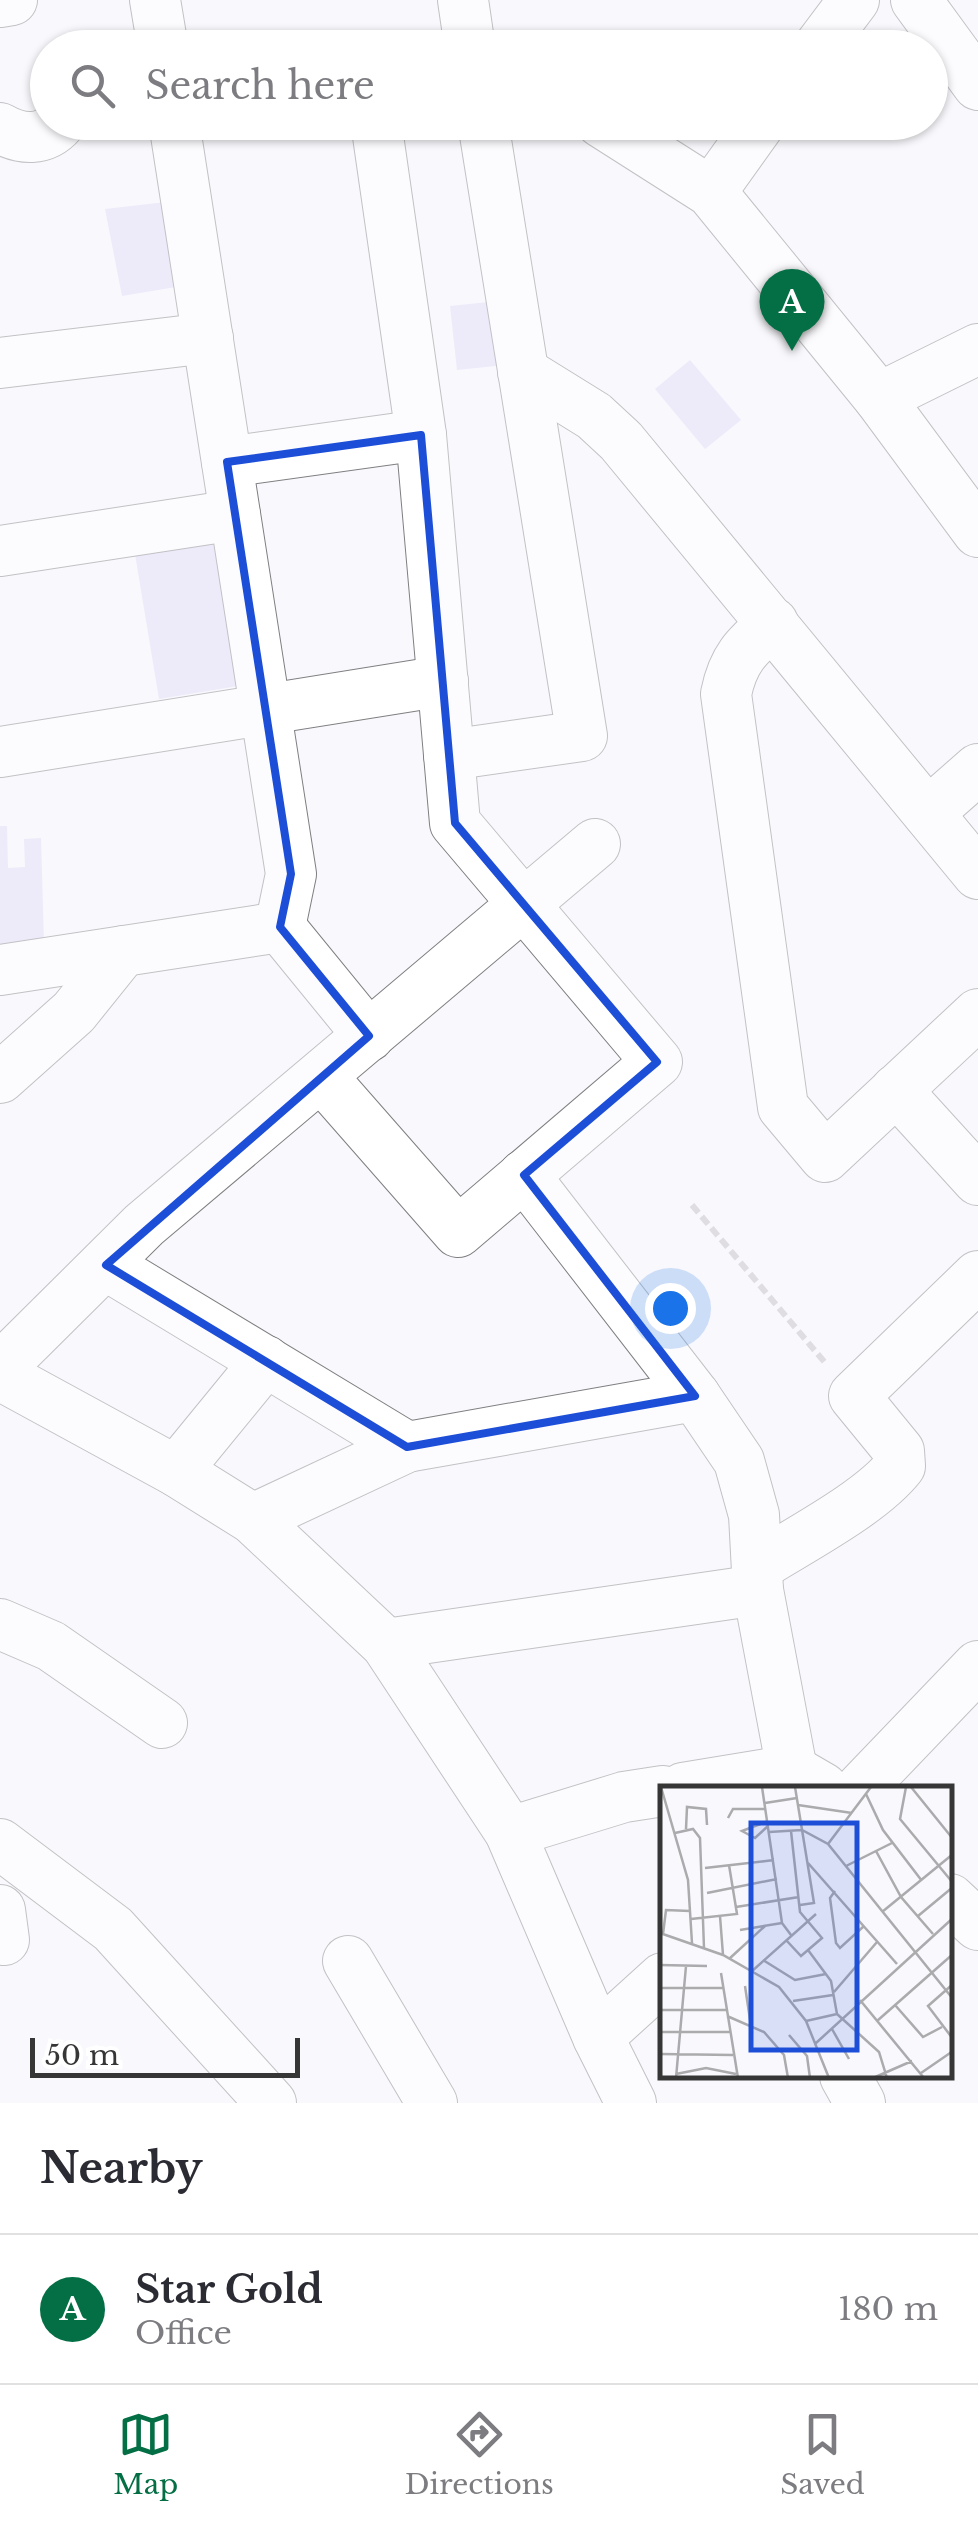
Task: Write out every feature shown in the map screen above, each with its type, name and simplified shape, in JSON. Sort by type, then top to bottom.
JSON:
[{"type":"street","points":[[0,2],[12,0]]},
{"type":"street","points":[[463,0],[467,30]]},
{"type":"street","points":[[832,30],[854,0]]},
{"type":"street","points":[[916,0],[938,30]]},
{"type":"street","points":[[948,44],[978,85]]},
{"type":"street","points":[[0,128],[14,136],[30,137]]},
{"type":"street","points":[[177,140],[291,874],[280,928]]},
{"type":"street","points":[[322,1076],[458,1232],[657,1062],[455,823],[421,435],[379,140]]},
{"type":"street","points":[[449,755],[582,736],[486,140]]},
{"type":"street","points":[[630,140],[712,192],[879,398],[978,532]]},
{"type":"street","points":[[712,192],[748,140]]},
{"type":"street","points":[[0,363],[208,338]]},
{"type":"street","points":[[879,398],[978,349]]},
{"type":"street","points":[[523,372],[594,416],[621,440],[978,874]]},
{"type":"street","points":[[227,462],[421,435]]},
{"type":"street","points":[[0,551],[235,516]]},
{"type":"street","points":[[773,623],[732,666],[726,694],[782,1106],[824,1157],[978,1014]]},
{"type":"street","points":[[0,752],[443,681]]},
{"type":"street","points":[[928,813],[978,768]]},
{"type":"street","points":[[595,844],[144,1224],[0,1371],[253,1518],[386,1644],[510,1832],[598,2037],[631,2103]]},
{"type":"street","points":[[0,970],[280,928]]},
{"type":"street","points":[[280,928],[369,1036]]},
{"type":"street","points":[[0,1078],[74,1012],[123,952]]},
{"type":"street","points":[[896,1090],[978,1180]]},
{"type":"street","points":[[524,1175],[695,1396],[739,1461],[754,1515],[758,1578],[807,1779],[711,1786]]},
{"type":"street","points":[[106,1265],[407,1447]]},
{"type":"street","points":[[386,1644],[758,1578],[890,1478],[900,1466],[898,1451],[854,1396],[978,1276]]},
{"type":"street","points":[[176,1471],[266,1361]]},
{"type":"street","points":[[253,1518],[407,1447],[695,1396]]},
{"type":"street","points":[[0,1624],[51,1646],[162,1723]]},
{"type":"street","points":[[862,1786],[978,1666]]},
{"type":"street","points":[[510,1832],[624,1797],[660,1791]]},
{"type":"street","points":[[0,1844],[114,1930],[271,2103]]},
{"type":"street","points":[[953,1902],[978,1925]]},
{"type":"street","points":[[348,1960],[432,2103]]},
{"type":"street","points":[[598,2037],[660,1981]]},
{"type":"street","points":[[846,2078],[860,2103]]},
{"type":"path","points":[[692,1205],[854,1396]]},
{"type":"highlighted area","points":[[421,435],[455,823],[657,1062],[524,1175],[695,1396],[407,1447],[106,1265],[369,1036],[280,927],[291,874],[227,462]]},
{"type":"building","points":[[166,202],[182,286],[122,296],[105,209]]},
{"type":"building","points":[[498,301],[505,365],[457,370],[450,306]]},
{"type":"building","points":[[690,360],[741,420],[705,449],[655,389]]},
{"type":"building","points":[[210,523],[238,686],[159,699],[132,536]]},
{"type":"building","points":[[0,826],[7,826],[8,868],[25,867],[24,839],[41,838],[44,945],[0,946]]},
{"type":"place","name":"Star Gold","points":[[792,351]]}]
